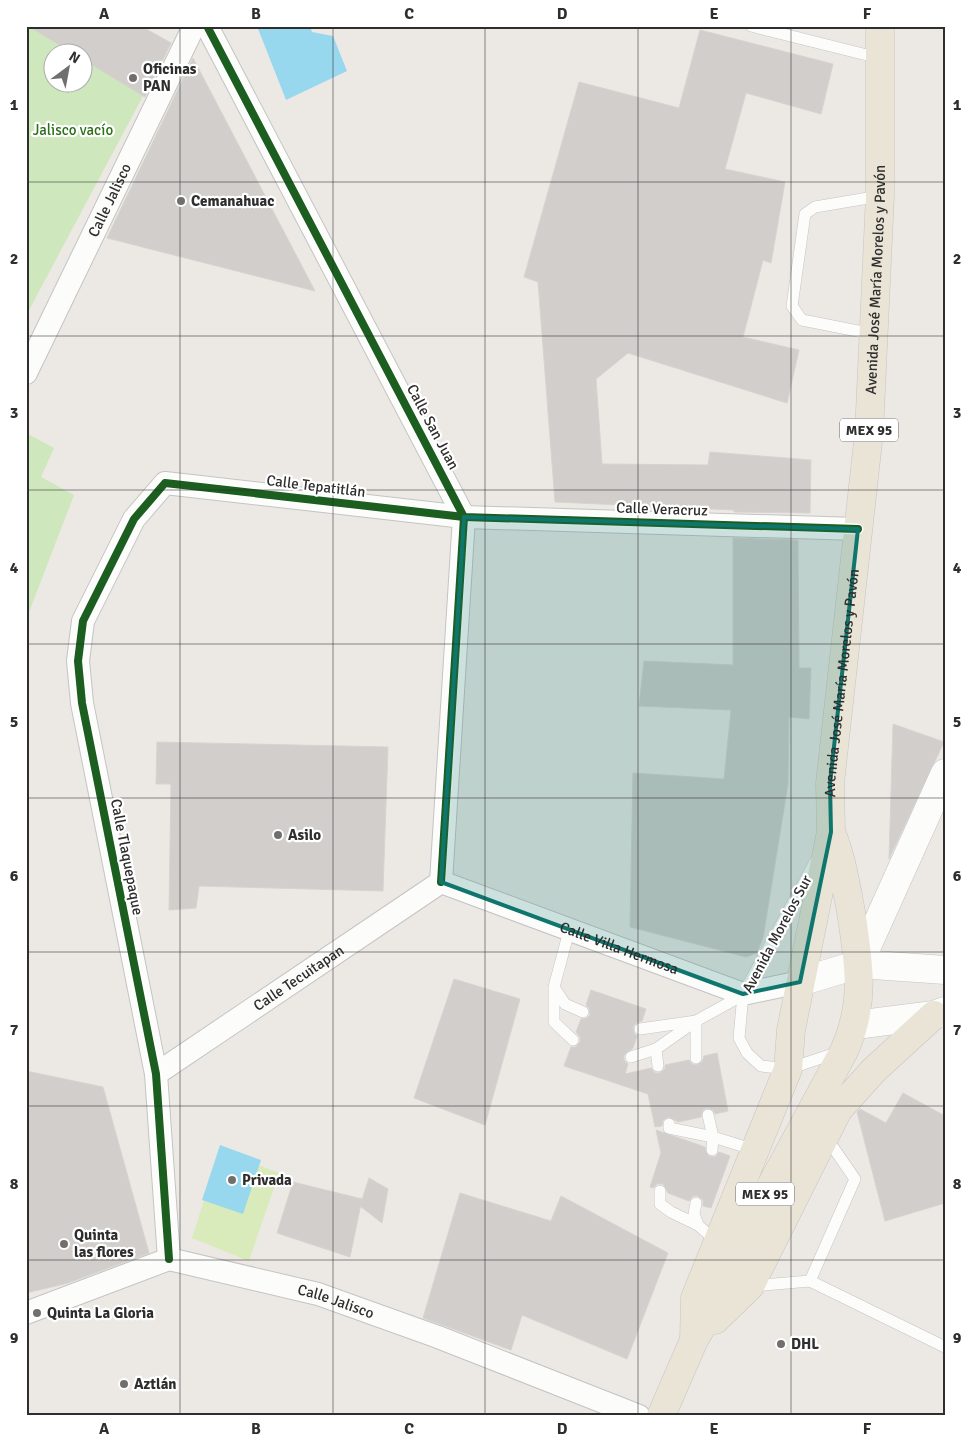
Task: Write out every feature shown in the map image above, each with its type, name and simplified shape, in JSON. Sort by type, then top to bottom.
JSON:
[{"type":"main road","name":"Avenida José María Morelos y Pavón","points":[[831,832],[830,783],[869,433],[880,196],[878,58],[880,26]]},
{"type":"main road","name":"Avenida Morelos Sur","points":[[661,1416],[694,1340],[716,1302],[776,1172],[844,1051],[855,1025],[859,996],[859,964],[842,861],[831,832]]},
{"type":"main road","name":"Avenida Morelos Sur","points":[[694,1340],[696,1298],[788,1069],[791,1030],[831,832]]},
{"type":"main road","points":[[694,1340],[750,1286],[838,1110],[874,1070],[939,1013]]},
{"type":"street","name":"Calle Jalisco","points":[[26,373],[194,26]]},
{"type":"street","name":"Calle San Juan","points":[[207,26],[464,517]]},
{"type":"street","name":"Calle Tepatitlán","points":[[165,483],[464,517]]},
{"type":"street","name":"Calle Tlaquepaque","points":[[165,483],[134,519],[83,621],[78,662],[82,703],[156,1074],[169,1259]]},
{"type":"street","name":"Calle Veracruz","points":[[464,517],[858,529]]},
{"type":"street","points":[[441,882],[464,517]]},
{"type":"street","points":[[859,964],[945,773]]},
{"type":"street","name":"Calle Tecuitapan","points":[[156,1074],[441,882]]},
{"type":"street","name":"Calle Villa Hermosa","points":[[441,882],[743,994]]},
{"type":"street","points":[[743,994],[800,982],[859,964],[945,970]]},
{"type":"street","points":[[855,1025],[939,1013]]},
{"type":"street","name":"Calle Jalisco","points":[[169,1259],[318,1294],[438,1337],[639,1416]]},
{"type":"street","points":[[26,1313],[169,1259]]},
{"type":"lane","points":[[750,26],[878,58]]},
{"type":"lane","points":[[873,334],[802,320],[792,306],[805,214],[815,207],[880,196]]},
{"type":"lane","name":"Avenida Morelos Sur","points":[[831,832],[743,994],[739,1038],[747,1053],[761,1066],[788,1069],[844,1051]]},
{"type":"lane","points":[[569,931],[554,987],[554,1022],[573,1040]]},
{"type":"lane","points":[[554,987],[565,1004],[583,1012]]},
{"type":"lane","points":[[630,1057],[656,1049],[696,1021],[743,994]]},
{"type":"lane","points":[[640,1029],[696,1021]]},
{"type":"lane","points":[[696,1021],[696,1058]]},
{"type":"lane","points":[[656,1049],[658,1066]]},
{"type":"lane","points":[[708,1115],[713,1137],[712,1150]]},
{"type":"lane","points":[[670,1129],[713,1137],[756,1150]]},
{"type":"lane","points":[[810,1281],[855,1179],[824,1135]]},
{"type":"lane","points":[[660,1191],[660,1204],[698,1225],[718,1244]]},
{"type":"lane","points":[[696,1203],[694,1214],[698,1225]]},
{"type":"lane","points":[[750,1286],[810,1281],[945,1347]]},
{"type":"highlighted area","points":[[464,517],[858,529],[830,783],[831,832],[800,982],[743,994],[441,882]]},
{"type":"green space","name":"Jalisco vacío","points":[[26,26],[58,42],[42,42],[42,92],[92,92],[92,60],[115,73],[143,96],[28,312]]},
{"type":"green space","points":[[26,433],[54,448],[41,477],[74,495],[26,620]]},
{"type":"green space","points":[[220,1150],[279,1173],[249,1261],[192,1238]]},
{"type":"water","points":[[257,26],[310,26],[312,32],[333,36],[347,71],[286,100]]},
{"type":"water","name":"Privada","points":[[220,1145],[261,1160],[243,1214],[202,1200]]},
{"type":"building","name":"Oficinas PAN","points":[[28,26],[141,26],[171,43],[145,97],[92,65],[92,42],[54,42]]},
{"type":"building","points":[[700,30],[833,64],[821,114],[746,93],[725,169],[785,182],[771,263],[763,260],[743,337],[799,350],[787,403],[628,353],[596,379],[602,464],[708,465],[710,452],[811,460],[810,513],[734,512],[734,510],[555,502],[538,282],[524,277],[579,82],[679,108]]},
{"type":"building","name":"Cemanahuac","points":[[193,58],[315,291],[107,238]]},
{"type":"building","points":[[733,538],[798,540],[799,668],[811,668],[809,719],[789,717],[788,784],[763,938],[757,953],[746,957],[630,927],[633,773],[724,779],[731,710],[639,706],[644,661],[733,665]]},
{"type":"building","points":[[893,724],[944,742],[889,859]]},
{"type":"building","name":"Asilo","points":[[157,742],[388,747],[383,891],[199,886],[196,908],[169,910],[171,784],[156,784]]},
{"type":"building","points":[[454,979],[520,999],[485,1125],[414,1098]]},
{"type":"building","points":[[591,990],[646,1009],[642,1021],[636,1023],[633,1027],[634,1033],[637,1036],[633,1048],[624,1055],[624,1060],[628,1064],[625,1074],[651,1068],[655,1073],[659,1073],[665,1069],[665,1065],[689,1060],[692,1064],[696,1065],[702,1062],[704,1056],[717,1053],[728,1111],[715,1114],[713,1110],[707,1108],[703,1110],[701,1117],[678,1122],[669,1117],[663,1120],[662,1126],[655,1127],[648,1094],[564,1066],[571,1047],[576,1047],[580,1042],[580,1037],[576,1032],[581,1019],[587,1018],[590,1015],[589,1008],[586,1005]]},
{"type":"building","name":"Quinta las flores","points":[[26,1071],[103,1087],[149,1253],[68,1283],[26,1293]]},
{"type":"building","points":[[903,1093],[945,1116],[945,1203],[885,1221],[857,1112],[860,1109],[886,1123]]},
{"type":"building","points":[[656,1130],[705,1147],[708,1156],[715,1157],[719,1152],[730,1156],[711,1208],[703,1206],[703,1200],[698,1196],[693,1196],[689,1201],[668,1193],[663,1184],[657,1184],[653,1188],[650,1187],[661,1153]]},
{"type":"building","points":[[369,1178],[388,1189],[382,1223],[360,1206]]},
{"type":"building","points":[[293,1182],[362,1199],[350,1257],[277,1233]]},
{"type":"building","points":[[460,1193],[551,1221],[561,1196],[668,1253],[627,1359],[522,1315],[511,1350],[423,1318]]},
{"type":"cycle path","points":[[207,26],[464,517],[441,882]]},
{"type":"cycle path","points":[[169,1259],[156,1074],[82,703],[78,661],[83,621],[134,519],[165,483],[464,517],[858,529]]},
{"type":"place","name":"Oficinas PAN","points":[[133,78]]},
{"type":"place","name":"Cemanahuac","points":[[181,201]]},
{"type":"place","name":"Asilo","points":[[278,835]]},
{"type":"place","name":"Privada","points":[[232,1180]]},
{"type":"place","name":"Quinta las flores","points":[[64,1244]]},
{"type":"place","name":"Quinta La Gloria","points":[[37,1313]]},
{"type":"place","name":"DHL","points":[[781,1344]]},
{"type":"place","name":"Aztlán","points":[[124,1384]]}]
